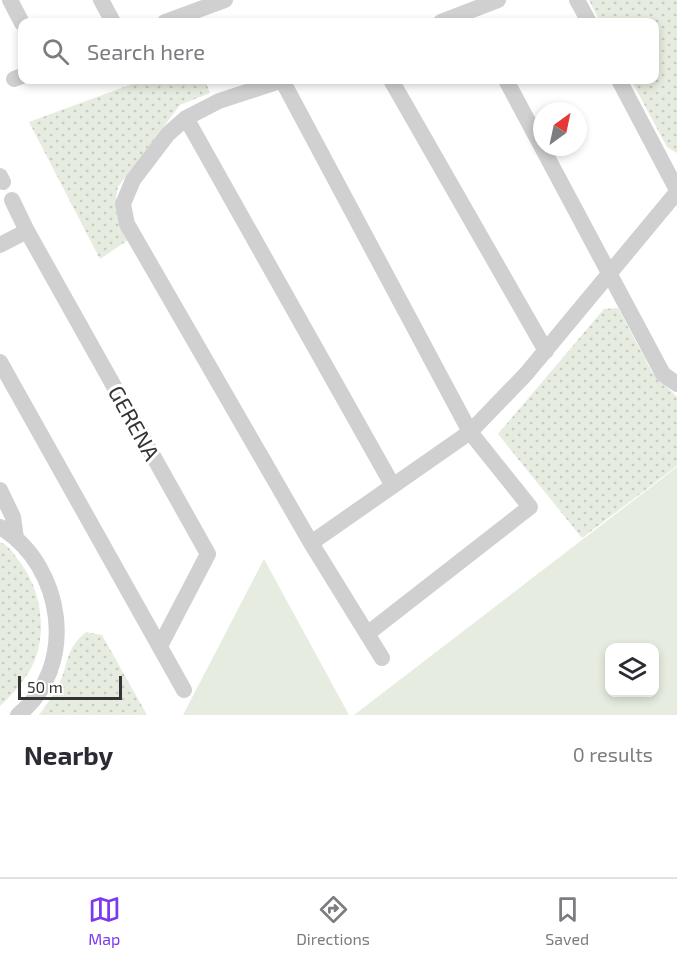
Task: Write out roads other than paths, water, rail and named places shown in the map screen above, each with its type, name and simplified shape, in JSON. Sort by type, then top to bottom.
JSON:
[{"type":"street","points":[[10,0],[19,18]]},
{"type":"street","points":[[100,0],[111,18]]},
{"type":"street","points":[[172,18],[193,6],[225,0]]},
{"type":"street","points":[[473,16],[498,0]]},
{"type":"street","points":[[577,0],[587,18]]},
{"type":"street","points":[[271,84],[219,101],[186,118],[168,134],[133,180],[123,204],[128,224],[311,543],[381,658]]},
{"type":"street","points":[[285,84],[470,432],[530,507],[367,634]]},
{"type":"street","points":[[393,84],[546,351]]},
{"type":"street","points":[[509,84],[663,374],[677,384]]},
{"type":"street","points":[[311,543],[470,432],[546,351],[677,191],[621,84]]},
{"type":"street","points":[[186,118],[393,486]]},
{"type":"street","name":"GERENA","points":[[12,200],[27,231],[208,554],[160,646]]},
{"type":"street","points":[[0,245],[27,231]]},
{"type":"street","points":[[0,362],[184,690]]},
{"type":"street","points":[[0,490],[13,518],[16,538]]},
{"type":"street","points":[[0,527],[16,538],[29,552],[46,580],[52,595],[58,627],[57,643],[48,674],[41,689],[18,715]]}]
